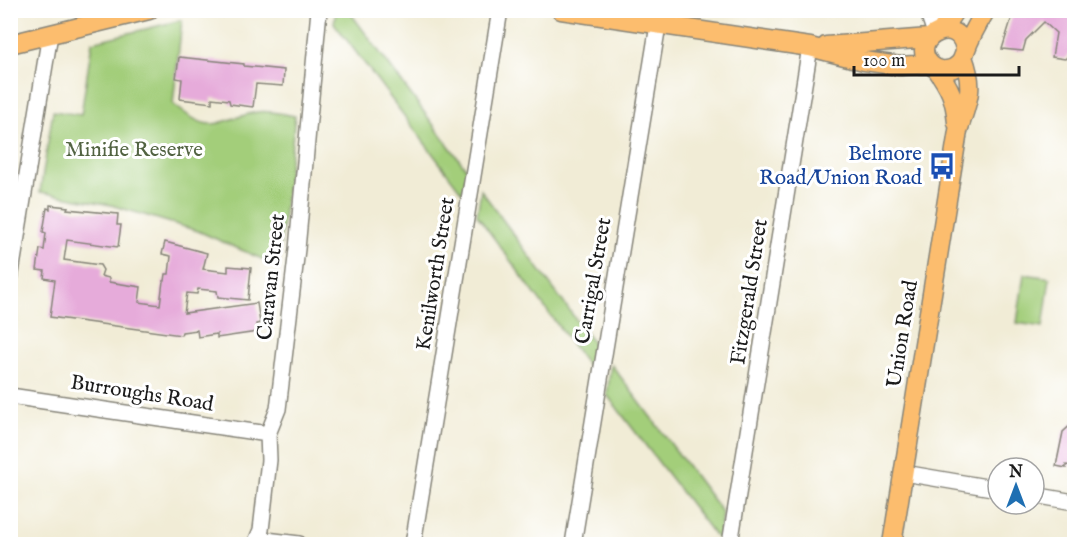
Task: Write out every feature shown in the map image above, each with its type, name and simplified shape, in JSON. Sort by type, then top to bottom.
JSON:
[{"type":"main road","points":[[10,44],[148,10]]},
{"type":"main road","points":[[561,10],[670,21],[810,47],[864,61],[952,69],[957,66],[964,55],[978,22],[986,10]]},
{"type":"main road","points":[[933,66],[925,51],[935,34],[955,10]]},
{"type":"main road","points":[[810,47],[950,31],[963,43],[964,55]]},
{"type":"main road","name":"Union Road","points":[[892,544],[958,131],[970,93],[970,80],[964,55]]},
{"type":"main road","name":"Union Road","points":[[933,66],[950,88],[954,98],[958,131]]},
{"type":"street","name":"Caravan Street","points":[[257,542],[269,460],[268,434],[278,409],[297,249],[319,10]]},
{"type":"street","name":"Kenilworth Street","points":[[413,544],[500,10]]},
{"type":"street","points":[[927,10],[935,34]]},
{"type":"street","name":"Carrigal Street","points":[[573,544],[670,21]]},
{"type":"street","points":[[10,279],[50,34]]},
{"type":"street","name":"Fitzgerald Street","points":[[730,544],[810,47]]},
{"type":"street","name":"Burroughs Road","points":[[10,396],[268,434]]},
{"type":"street","points":[[904,473],[986,487]]},
{"type":"street","points":[[1046,497],[1074,502]]},
{"type":"street","points":[[257,542],[299,544]]},
{"type":"green space","points":[[336,11],[349,11],[467,170],[463,194],[334,23]]},
{"type":"green space","name":"Minifie Reserve","points":[[182,20],[173,104],[197,120],[214,124],[261,112],[295,116],[278,266],[198,231],[111,205],[40,192],[53,111],[81,115],[92,42]]},
{"type":"green space","points":[[481,190],[594,344],[592,372],[477,215]]},
{"type":"green space","points":[[1024,274],[1050,278],[1043,327],[1017,323]]},
{"type":"green space","points":[[611,364],[722,512],[719,541],[607,395]]},
{"type":"building","points":[[1017,10],[1074,10],[1074,50],[1065,59],[1052,57],[1056,33],[1044,22],[1026,40],[1023,51],[1002,49],[1012,17]]},
{"type":"building","points":[[179,57],[284,70],[283,86],[256,84],[253,107],[230,104],[229,100],[212,98],[212,103],[180,99],[182,79],[176,78]]},
{"type":"building","points":[[50,205],[118,214],[117,225],[121,225],[118,247],[67,240],[64,260],[100,265],[103,270],[101,276],[109,278],[109,282],[141,287],[139,302],[160,305],[163,281],[165,281],[166,274],[169,274],[171,256],[162,254],[165,242],[207,253],[203,269],[228,272],[228,266],[251,268],[248,300],[218,297],[217,291],[198,289],[197,294],[187,293],[184,313],[257,303],[260,323],[256,324],[257,332],[217,338],[217,334],[198,337],[197,330],[182,332],[181,335],[50,317],[55,280],[44,278],[45,271],[37,270],[40,249],[44,250],[46,233],[43,232],[47,208],[50,209]]},
{"type":"building","points":[[1074,422],[1074,466],[1066,465],[1066,468],[1056,466],[1063,432]]},
{"type":"place","name":"Belmore Road/Union Road","points":[[942,166]]}]
